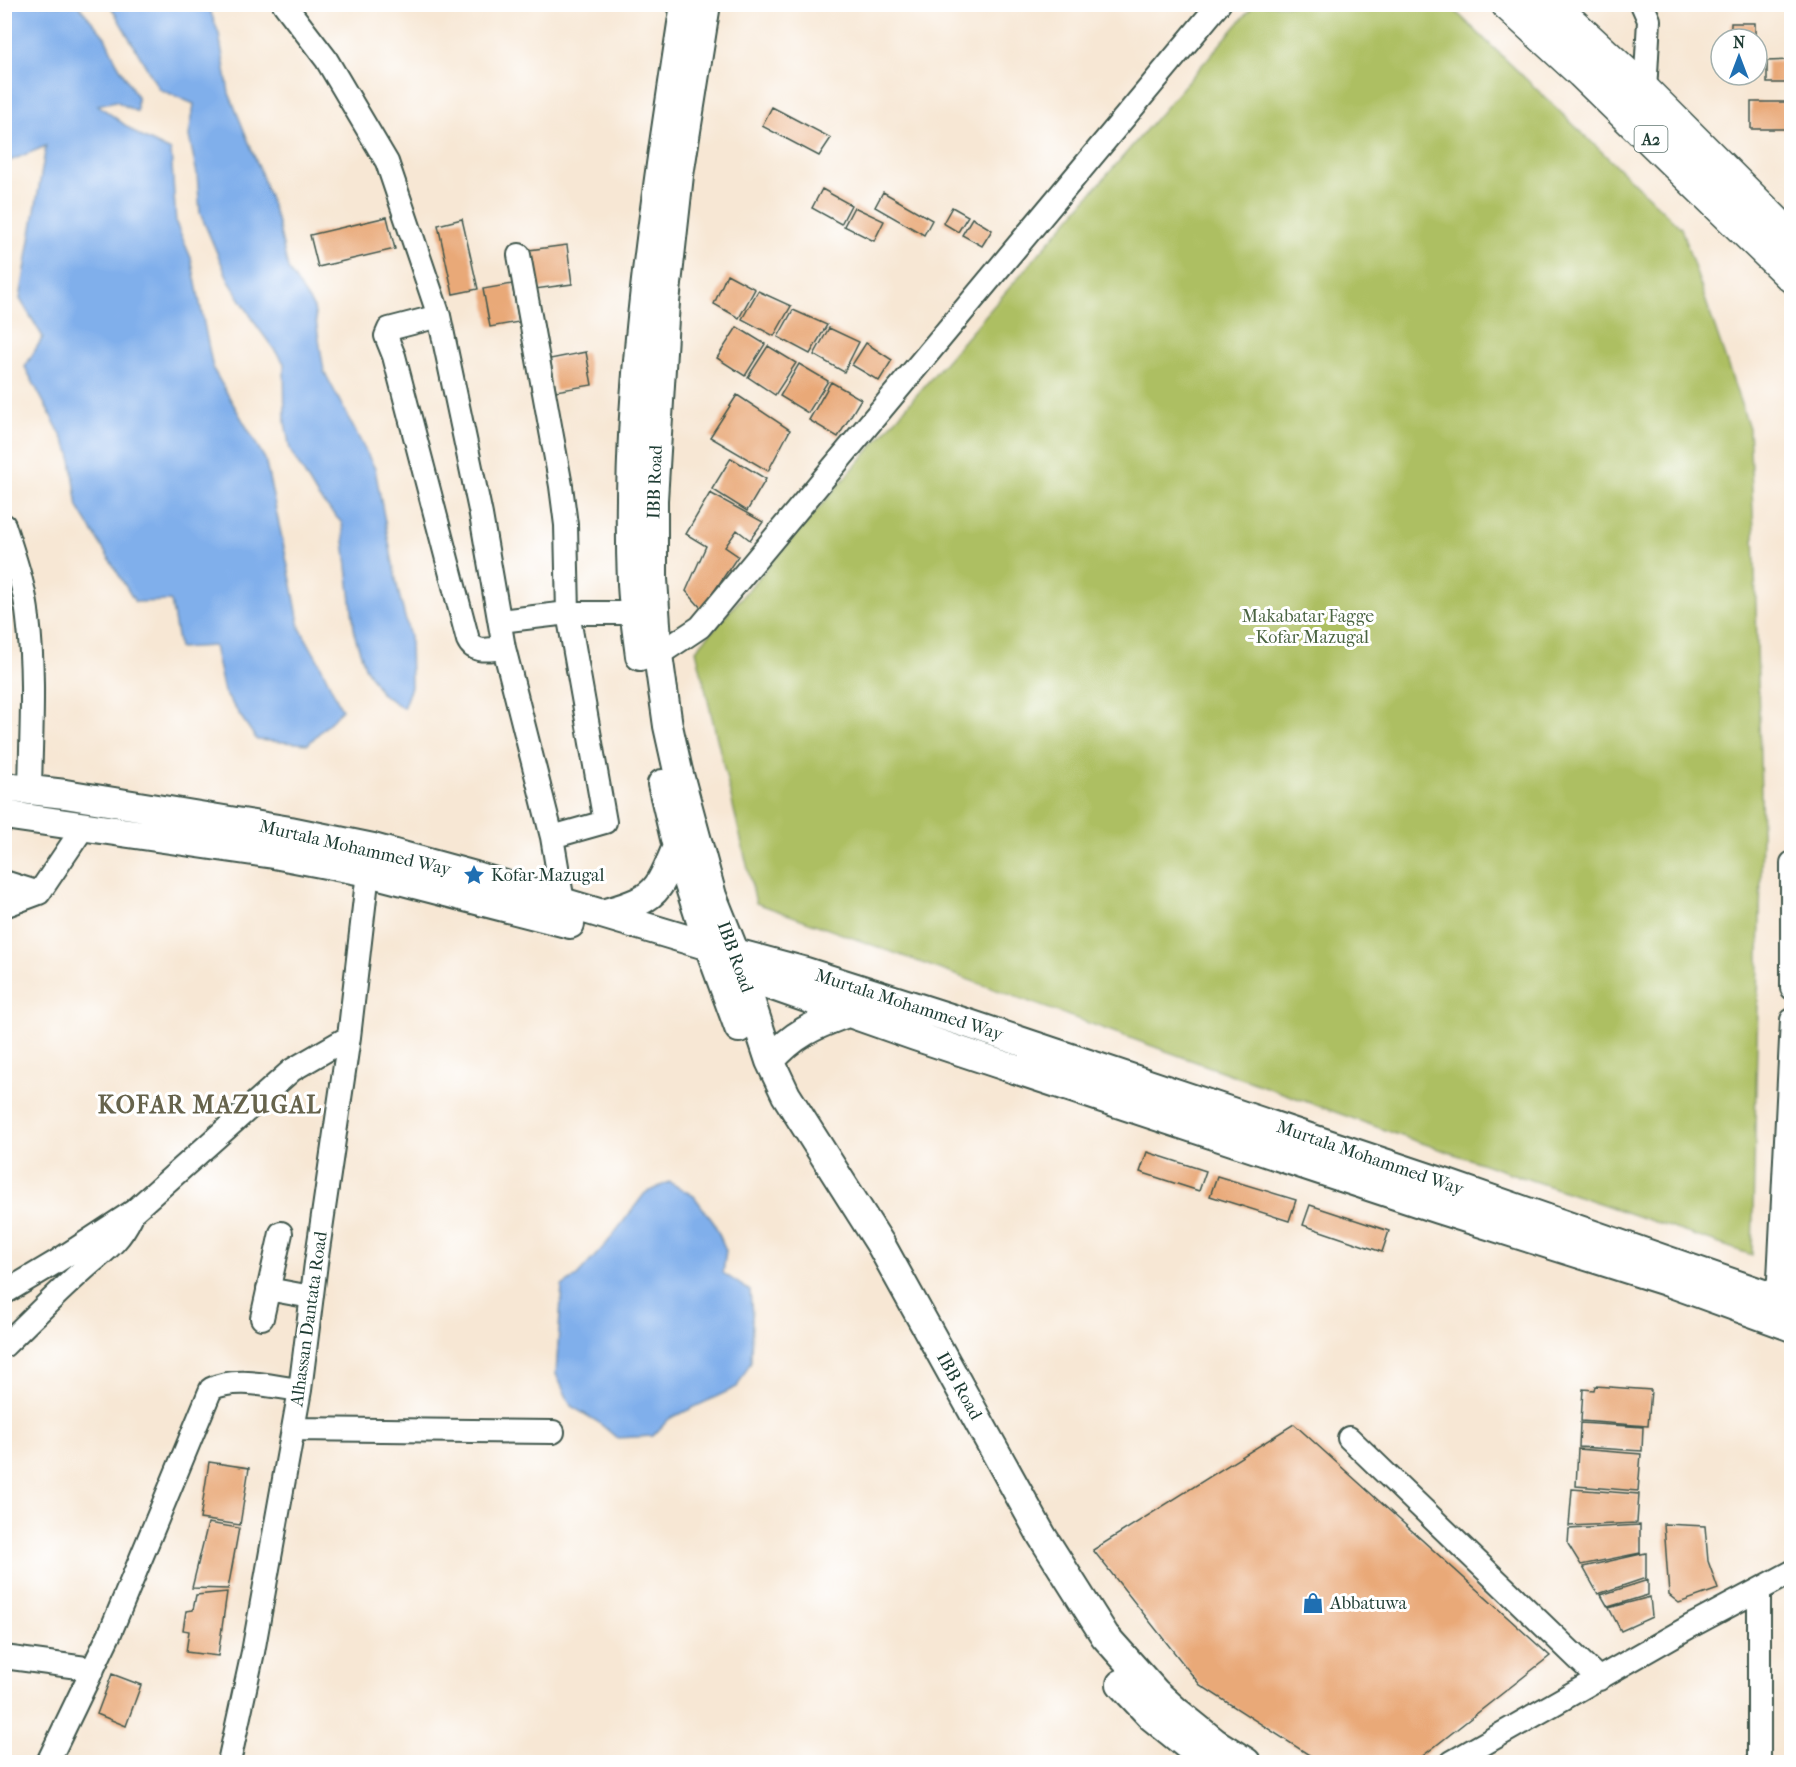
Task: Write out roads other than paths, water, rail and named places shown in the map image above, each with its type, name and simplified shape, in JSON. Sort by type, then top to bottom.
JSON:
[{"type":"highway","name":"A2","points":[[1508,4],[1582,72],[1791,276]]},
{"type":"highway","name":"A2","points":[[1550,4],[1645,92],[1791,239]]},
{"type":"main road","name":"IBB Road","points":[[685,4],[657,193],[639,354],[631,508],[632,586],[649,724],[676,847],[786,1095],[881,1245],[1042,1536],[1106,1636],[1155,1692],[1214,1742],[1246,1762]]},
{"type":"main road","name":"IBB Road","points":[[706,4],[679,175],[665,302],[653,500],[653,579],[658,655],[668,726],[712,896],[725,960],[750,1058],[779,1117],[854,1235],[1024,1543],[1074,1621],[1109,1671],[1151,1716],[1208,1762]]},
{"type":"main road","name":"Murtala Mohammed Way","points":[[17,788],[290,831],[370,860],[548,918],[725,960],[806,972],[966,1023],[1442,1196],[1791,1327]]},
{"type":"main road","name":"Murtala Mohammed Way","points":[[4,815],[274,854],[370,860],[475,876],[603,915],[725,960],[847,1013],[1785,1301]]},
{"type":"main road","points":[[603,915],[648,897],[657,887],[676,847]]},
{"type":"main road","points":[[770,1060],[792,1038],[811,1026],[847,1013]]},
{"type":"street","points":[[284,4],[326,59],[387,162],[438,315],[479,504],[504,648],[552,837],[563,902]]},
{"type":"street","points":[[658,655],[700,627],[1219,4]]},
{"type":"street","points":[[1642,4],[1649,20],[1645,92]]},
{"type":"street","points":[[519,255],[561,486],[566,525],[568,613],[605,822],[552,837]]},
{"type":"street","points":[[438,315],[389,329],[386,336],[468,640],[471,647],[476,650],[504,648]]},
{"type":"street","points":[[4,525],[21,578],[29,620],[31,662],[17,788]]},
{"type":"street","points":[[500,621],[568,613],[635,613]]},
{"type":"street","points":[[4,906],[39,893],[85,825]]},
{"type":"street","name":"Alhassan Dantata Road","points":[[229,1762],[253,1652],[300,1390],[311,1297],[349,1037],[370,860]]},
{"type":"street","points":[[1791,863],[1791,988]]},
{"type":"street","points":[[4,882],[39,893]]},
{"type":"street","points":[[1785,1301],[1791,1020]]},
{"type":"street","points":[[4,1293],[134,1211],[292,1070],[349,1037]]},
{"type":"street","points":[[4,1346],[83,1270],[110,1248],[123,1234],[134,1211]]},
{"type":"street","points":[[261,1318],[281,1233]]},
{"type":"street","points":[[268,1288],[311,1297]]},
{"type":"street","points":[[48,1762],[111,1634],[211,1389],[223,1383],[240,1383],[300,1390]]},
{"type":"street","points":[[293,1429],[553,1432]]},
{"type":"street","points":[[1349,1438],[1599,1678]]},
{"type":"street","points":[[1452,1762],[1791,1572]]},
{"type":"street","points":[[1759,1590],[1759,1762]]},
{"type":"street","points":[[4,1657],[93,1669]]},
{"type":"water","points":[[5,4],[78,5],[105,37],[137,97],[137,112],[116,101],[98,105],[140,136],[171,151],[176,223],[191,258],[213,369],[265,459],[300,628],[342,710],[308,744],[257,740],[224,692],[214,646],[179,648],[171,601],[135,602],[78,507],[70,452],[25,367],[43,337],[20,299],[46,146],[5,163]]},
{"type":"water","points":[[110,5],[208,5],[219,34],[229,93],[260,170],[278,223],[288,269],[314,308],[324,371],[375,469],[398,590],[410,637],[411,687],[403,708],[381,693],[365,667],[355,636],[342,523],[318,497],[290,450],[285,422],[284,363],[257,326],[229,281],[200,213],[197,174],[189,136],[194,104],[159,89]]},
{"type":"water","points":[[669,1182],[694,1196],[714,1223],[726,1250],[723,1273],[750,1291],[751,1361],[737,1387],[669,1419],[653,1436],[617,1438],[598,1422],[571,1406],[556,1374],[562,1286],[577,1276],[607,1243],[645,1193]]},
{"type":"place","name":"Kofar Mazugal","points":[[474,875]]},
{"type":"place","name":"Abbatuwa","points":[[1313,1603]]},
{"type":"district","name":"KOFAR MAZUGAL","points":[[210,1105]]},
{"type":"park label","name":"Makabatar Fagge - Kofar Mazugal","points":[[1308,626]]}]
